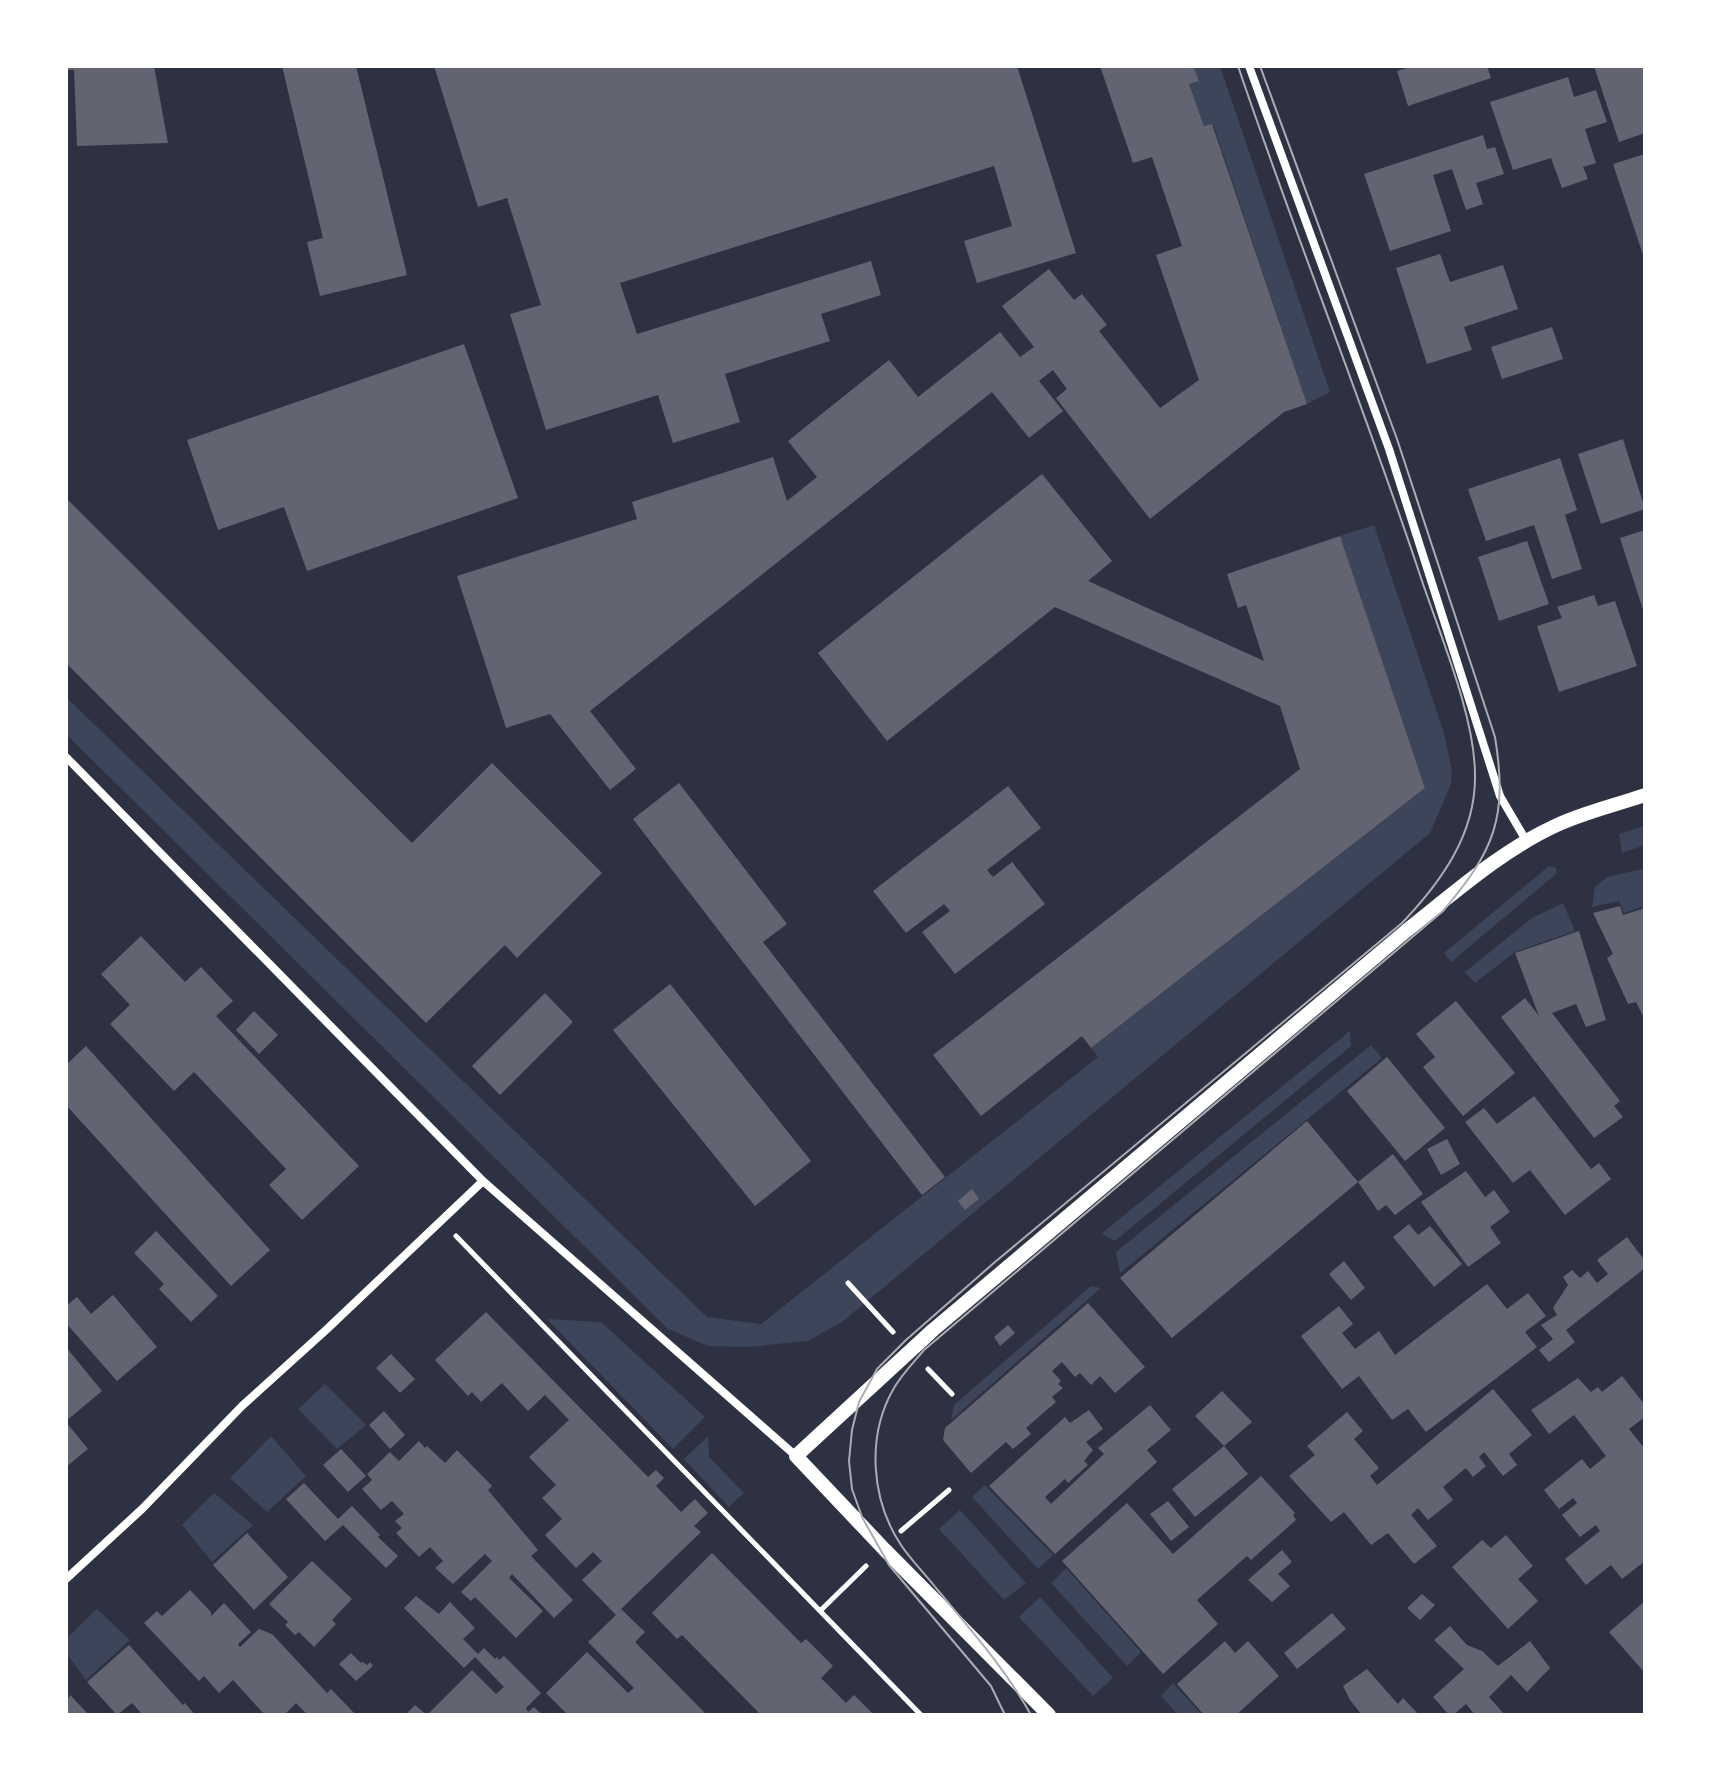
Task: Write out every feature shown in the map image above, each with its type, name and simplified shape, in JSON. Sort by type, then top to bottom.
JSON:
[{"type":"street","points":[[1249,66],[1389,449],[1500,796],[1527,842]]},
{"type":"street","points":[[66,757],[483,1181],[796,1456],[1049,1715]]},
{"type":"street","points":[[796,1456],[933,1330],[1468,882],[1557,825],[1645,795]]},
{"type":"street","points":[[66,1579],[142,1509],[242,1406],[483,1181]]},
{"type":"path","points":[[441,1221],[921,1715]]},
{"type":"shaded area","points":[[1193,66],[1220,66],[1330,392],[1307,404],[1213,124],[1204,126],[1189,84],[1198,81]]},
{"type":"shaded area","points":[[1374,525],[1444,733],[1452,772],[1451,784],[1430,833],[842,1322],[808,1341],[748,1347],[708,1346],[668,1329],[66,734],[66,697],[707,1317],[761,1324],[1098,1057],[1091,1048],[1425,788],[1340,536]]},
{"type":"shaded area","points":[[1645,826],[1645,845],[1622,853],[1619,834]]},
{"type":"shaded area","points":[[1549,866],[1556,868],[1556,874],[1451,962],[1444,953]]},
{"type":"shaded area","points":[[1643,869],[1645,906],[1624,913],[1619,901],[1592,907],[1595,887],[1607,877]]},
{"type":"shaded area","points":[[1563,903],[1575,931],[1515,952],[1475,983],[1465,972],[1532,918]]},
{"type":"shaded area","points":[[1350,1031],[1351,1046],[1115,1241],[1101,1234]]},
{"type":"shaded area","points":[[1371,1045],[1382,1058],[1120,1273],[1116,1252]]},
{"type":"shaded area","points":[[1091,1286],[1101,1288],[951,1420],[954,1405]]},
{"type":"shaded area","points":[[547,1319],[601,1322],[705,1417],[673,1449]]},
{"type":"shaded area","points":[[325,1384],[366,1425],[337,1449],[298,1409]]},
{"type":"shaded area","points":[[271,1436],[306,1476],[267,1512],[230,1478]]},
{"type":"shaded area","points":[[708,1436],[709,1457],[744,1493],[729,1507],[684,1459]]},
{"type":"shaded area","points":[[985,1485],[1053,1555],[1038,1569],[972,1497]]},
{"type":"shaded area","points":[[214,1493],[253,1525],[212,1562],[182,1525]]},
{"type":"shaded area","points":[[960,1510],[1026,1583],[1004,1600],[939,1529]]},
{"type":"shaded area","points":[[1066,1568],[1141,1652],[1127,1666],[1051,1583]]},
{"type":"shaded area","points":[[1040,1597],[1113,1678],[1093,1696],[1019,1617]]},
{"type":"shaded area","points":[[97,1609],[130,1640],[86,1680],[66,1653],[66,1639]]},
{"type":"shaded area","points":[[1173,1683],[1202,1715],[1178,1715],[1161,1696]]},
{"type":"building","points":[[66,66],[154,66],[168,143],[77,146],[74,70],[66,70]]},
{"type":"building","points":[[282,66],[356,66],[407,275],[320,296],[307,242],[323,238]]},
{"type":"building","points":[[434,66],[1017,66],[1076,253],[977,283],[964,241],[1012,226],[994,166],[620,283],[637,334],[871,261],[881,295],[821,314],[830,341],[725,374],[740,422],[673,443],[658,395],[546,430],[510,314],[541,305],[507,198],[478,207]]},
{"type":"building","points":[[1100,66],[1193,66],[1199,81],[1189,84],[1204,126],[1212,124],[1307,404],[1284,412],[1150,519],[1056,398],[1067,389],[1053,370],[1039,381],[1063,411],[1029,438],[992,392],[590,711],[636,769],[610,790],[550,714],[506,728],[457,576],[637,519],[632,502],[773,457],[787,501],[817,477],[788,441],[889,360],[918,397],[1000,332],[1020,357],[1034,347],[1002,306],[1049,269],[1074,300],[1082,294],[1107,325],[1099,331],[1160,408],[1199,380],[1156,255],[1182,246],[1152,157],[1133,163]]},
{"type":"building","points":[[1414,66],[1487,66],[1491,78],[1408,106],[1397,71]]},
{"type":"building","points":[[1594,66],[1645,66],[1645,133],[1619,142]]},
{"type":"building","points":[[1568,77],[1574,97],[1596,90],[1607,122],[1585,129],[1596,163],[1583,167],[1588,179],[1562,188],[1551,158],[1513,170],[1490,102]]},
{"type":"building","points":[[1483,135],[1487,149],[1495,147],[1504,174],[1476,183],[1483,204],[1466,210],[1452,169],[1433,175],[1451,231],[1390,251],[1364,174]]},
{"type":"building","points":[[1645,154],[1645,258],[1644,258],[1613,164]]},
{"type":"building","points":[[1440,254],[1450,282],[1503,265],[1518,309],[1464,327],[1472,350],[1427,364],[1396,268]]},
{"type":"building","points":[[1552,327],[1563,359],[1502,379],[1491,347]]},
{"type":"building","points":[[464,344],[518,498],[307,571],[284,507],[218,530],[187,440]]},
{"type":"building","points":[[1623,439],[1645,509],[1601,524],[1578,454]]},
{"type":"building","points":[[1560,458],[1577,510],[1565,515],[1582,569],[1552,579],[1534,525],[1486,541],[1468,489]]},
{"type":"building","points":[[1042,474],[1112,561],[1088,581],[1264,661],[1246,605],[1238,608],[1227,574],[1340,536],[1425,788],[1091,1048],[1082,1036],[981,1116],[933,1055],[1300,769],[1280,706],[1055,607],[887,741],[818,653]]},
{"type":"building","points":[[66,498],[412,843],[492,763],[602,873],[517,958],[505,945],[426,1023],[66,663]]},
{"type":"building","points":[[1645,530],[1645,612],[1644,613],[1620,538]]},
{"type":"building","points":[[1527,541],[1549,604],[1499,621],[1478,557]]},
{"type":"building","points":[[1594,595],[1598,606],[1615,601],[1637,666],[1559,692],[1537,626],[1562,618],[1557,607]]},
{"type":"building","points":[[679,783],[787,924],[763,942],[945,1177],[922,1195],[633,819]]},
{"type":"building","points":[[1008,786],[1041,828],[987,870],[993,877],[1012,862],[1045,904],[955,974],[922,932],[950,911],[944,904],[906,933],[873,891]]},
{"type":"building","points":[[1620,906],[1623,915],[1645,908],[1645,1020],[1636,1002],[1628,1004],[1607,958],[1613,954],[1593,913]]},
{"type":"building","points":[[1579,931],[1606,1020],[1586,1027],[1576,1004],[1552,1013],[1620,1101],[1614,1106],[1623,1117],[1594,1138],[1501,1017],[1525,998],[1539,1016],[1515,953]]},
{"type":"building","points":[[141,936],[185,982],[201,967],[233,1001],[216,1016],[359,1166],[302,1220],[269,1185],[286,1169],[194,1072],[174,1091],[110,1024],[130,1005],[101,974]]},
{"type":"building","points":[[670,984],[811,1161],[755,1206],[613,1030]]},
{"type":"building","points":[[545,993],[573,1022],[500,1095],[472,1066]]},
{"type":"building","points":[[1456,1001],[1515,1073],[1463,1116],[1423,1067],[1435,1057],[1416,1034]]},
{"type":"building","points":[[254,1011],[278,1035],[259,1054],[236,1030]]},
{"type":"building","points":[[86,1046],[270,1250],[231,1286],[66,1105],[66,1065]]},
{"type":"building","points":[[1387,1057],[1445,1128],[1405,1161],[1347,1091]]},
{"type":"building","points":[[1534,1096],[1591,1169],[1599,1163],[1611,1179],[1565,1215],[1530,1170],[1513,1183],[1465,1122],[1484,1108],[1497,1124]]},
{"type":"building","points":[[1307,1121],[1358,1182],[1172,1338],[1120,1278]]},
{"type":"building","points":[[1447,1139],[1460,1164],[1441,1175],[1427,1149]]},
{"type":"building","points":[[1393,1154],[1423,1194],[1395,1215],[1386,1205],[1378,1211],[1358,1182]]},
{"type":"building","points":[[1466,1171],[1485,1197],[1494,1190],[1510,1212],[1490,1227],[1501,1243],[1468,1267],[1421,1202]]},
{"type":"building","points":[[972,1189],[979,1199],[965,1210],[958,1201]]},
{"type":"building","points":[[1409,1224],[1418,1235],[1430,1226],[1462,1264],[1434,1287],[1393,1237]]},
{"type":"building","points":[[156,1231],[218,1296],[191,1322],[159,1289],[164,1284],[134,1253]]},
{"type":"building","points":[[1627,1237],[1645,1261],[1645,1268],[1566,1330],[1575,1342],[1549,1362],[1539,1350],[1553,1339],[1541,1325],[1557,1315],[1553,1308],[1568,1285],[1563,1277],[1572,1270],[1580,1278],[1588,1271],[1597,1283],[1608,1274],[1597,1260]]},
{"type":"building","points":[[1344,1261],[1365,1288],[1351,1300],[1329,1274]]},
{"type":"building","points":[[1487,1284],[1507,1309],[1528,1293],[1546,1316],[1525,1332],[1537,1347],[1426,1432],[1408,1409],[1392,1420],[1359,1376],[1342,1389],[1301,1336],[1339,1306],[1353,1324],[1342,1333],[1355,1349],[1379,1331],[1395,1355]]},
{"type":"building","points":[[113,1295],[157,1347],[117,1381],[66,1323],[66,1306],[77,1297],[91,1314]]},
{"type":"building","points":[[1088,1303],[1145,1367],[1115,1393],[1100,1376],[1091,1385],[1080,1373],[1075,1377],[1062,1362],[1052,1371],[1063,1388],[1052,1397],[1056,1402],[1026,1428],[1031,1434],[1013,1449],[1006,1442],[971,1473],[943,1440],[945,1428]]},
{"type":"building","points":[[486,1312],[648,1477],[656,1470],[664,1478],[656,1486],[681,1512],[695,1499],[708,1513],[694,1526],[701,1532],[621,1609],[645,1632],[635,1642],[707,1715],[568,1715],[546,1693],[587,1652],[628,1693],[634,1688],[588,1642],[616,1615],[582,1580],[602,1561],[593,1552],[576,1568],[545,1535],[562,1519],[542,1498],[556,1485],[529,1457],[569,1420],[545,1395],[528,1411],[502,1383],[481,1402],[472,1392],[468,1396],[435,1360]]},
{"type":"building","points":[[1008,1325],[1015,1333],[1000,1346],[994,1337]]},
{"type":"building","points":[[66,1347],[102,1391],[66,1421]]},
{"type":"building","points":[[391,1354],[415,1379],[400,1393],[376,1368]]},
{"type":"building","points":[[1622,1376],[1645,1405],[1645,1417],[1629,1429],[1645,1449],[1645,1561],[1622,1579],[1611,1565],[1586,1585],[1565,1559],[1600,1531],[1596,1525],[1580,1537],[1562,1515],[1577,1503],[1573,1498],[1559,1509],[1544,1490],[1582,1459],[1590,1469],[1606,1456],[1574,1415],[1549,1434],[1531,1410],[1578,1378],[1591,1392],[1598,1387],[1602,1392]]},
{"type":"building","points":[[1493,1389],[1532,1435],[1509,1454],[1517,1465],[1503,1476],[1484,1452],[1479,1457],[1486,1466],[1473,1477],[1466,1468],[1443,1487],[1453,1500],[1428,1520],[1418,1508],[1411,1515],[1437,1546],[1414,1564],[1388,1533],[1371,1545],[1344,1512],[1331,1522],[1289,1476],[1315,1455],[1307,1446],[1347,1412],[1363,1431],[1354,1439],[1379,1468],[1370,1476],[1377,1485]]},
{"type":"building","points":[[1222,1391],[1252,1422],[1224,1446],[1195,1416]]},
{"type":"building","points":[[1150,1405],[1171,1430],[1147,1450],[1157,1462],[1055,1554],[989,1486],[1065,1417],[1070,1423],[1089,1410],[1103,1429],[1086,1442],[1093,1450],[1084,1461],[1088,1465],[1068,1483],[1065,1479],[1045,1497],[1051,1504],[1104,1454],[1098,1448]]},
{"type":"building","points":[[384,1411],[405,1435],[390,1449],[369,1425]]},
{"type":"building","points":[[66,1422],[88,1449],[66,1467]]},
{"type":"building","points":[[419,1441],[445,1463],[457,1450],[492,1486],[488,1490],[538,1550],[531,1556],[573,1600],[554,1618],[512,1574],[509,1578],[543,1611],[516,1638],[475,1597],[471,1601],[461,1592],[492,1561],[485,1554],[453,1584],[435,1568],[443,1561],[430,1547],[419,1557],[396,1533],[402,1528],[395,1521],[404,1514],[392,1501],[381,1510],[362,1489],[372,1480],[367,1474],[390,1452],[399,1461]]},
{"type":"building","points":[[1224,1446],[1248,1474],[1195,1517],[1172,1489]]},
{"type":"building","points":[[341,1449],[366,1476],[348,1492],[323,1465]]},
{"type":"building","points":[[1261,1476],[1295,1513],[1296,1520],[1251,1560],[1247,1556],[1197,1600],[1218,1624],[1163,1674],[1062,1561],[1127,1503],[1173,1554]]},
{"type":"building","points":[[304,1483],[338,1519],[352,1506],[398,1556],[386,1568],[343,1525],[325,1541],[286,1499]]},
{"type":"building","points":[[1168,1501],[1189,1527],[1171,1541],[1150,1514]]},
{"type":"building","points":[[247,1533],[288,1577],[254,1610],[213,1565]]},
{"type":"building","points":[[1506,1535],[1533,1566],[1518,1579],[1538,1601],[1508,1629],[1452,1567],[1482,1540],[1491,1548]]},
{"type":"building","points":[[1282,1550],[1292,1562],[1278,1574],[1290,1586],[1272,1602],[1248,1580]]},
{"type":"building","points":[[712,1553],[801,1643],[806,1639],[833,1666],[821,1678],[846,1703],[854,1695],[874,1715],[761,1715],[682,1635],[677,1639],[652,1613]]},
{"type":"building","points":[[312,1561],[352,1599],[332,1620],[336,1624],[314,1647],[299,1632],[295,1635],[285,1625],[288,1622],[269,1604]]},
{"type":"building","points":[[190,1590],[211,1612],[211,1616],[224,1603],[251,1632],[238,1644],[240,1647],[259,1629],[272,1634],[327,1693],[331,1689],[356,1715],[308,1715],[296,1703],[284,1715],[265,1715],[233,1680],[219,1693],[204,1676],[199,1681],[144,1623],[157,1611],[162,1616]]},
{"type":"building","points":[[1422,1594],[1435,1605],[1420,1620],[1407,1608]]},
{"type":"building","points":[[416,1596],[439,1614],[450,1602],[475,1628],[463,1639],[478,1654],[484,1648],[495,1659],[504,1656],[541,1693],[526,1708],[528,1712],[534,1707],[542,1715],[427,1715],[472,1670],[496,1694],[504,1687],[475,1657],[464,1668],[404,1608]]},
{"type":"building","points":[[1645,1601],[1645,1673],[1609,1632]]},
{"type":"building","points":[[1332,1613],[1346,1629],[1297,1669],[1284,1653]]},
{"type":"building","points":[[1450,1626],[1467,1645],[1482,1651],[1498,1666],[1530,1641],[1550,1668],[1527,1692],[1511,1675],[1489,1697],[1505,1715],[1475,1715],[1466,1704],[1449,1715],[1433,1697],[1464,1669],[1434,1640]]},
{"type":"building","points":[[1225,1641],[1235,1653],[1248,1641],[1279,1676],[1236,1715],[1204,1715],[1177,1684]]},
{"type":"building","points":[[129,1645],[195,1715],[143,1715],[132,1703],[117,1715],[87,1682]]},
{"type":"building","points":[[351,1653],[361,1663],[367,1665],[370,1662],[373,1666],[356,1681],[339,1664]]},
{"type":"building","points":[[1367,1669],[1398,1704],[1403,1698],[1419,1715],[1362,1715],[1343,1686]]},
{"type":"building","points":[[71,1695],[89,1715],[66,1715],[66,1700]]},
{"type":"building","points":[[415,1705],[427,1715],[405,1715]]},
{"type":"tram line","points":[[1005,1715],[991,1686],[889,1565],[862,1517],[852,1489],[849,1461],[859,1402],[877,1369],[906,1340],[995,1262],[1402,923],[1430,891],[1454,856],[1470,817],[1474,797],[1473,752],[1455,676],[1238,66]]},
{"type":"tram line","points":[[1031,1715],[998,1665],[901,1545],[883,1508],[878,1488],[876,1447],[879,1426],[894,1388],[924,1350],[1443,911],[1486,850],[1498,811],[1500,789],[1495,737],[1397,439],[1260,66]]}]
